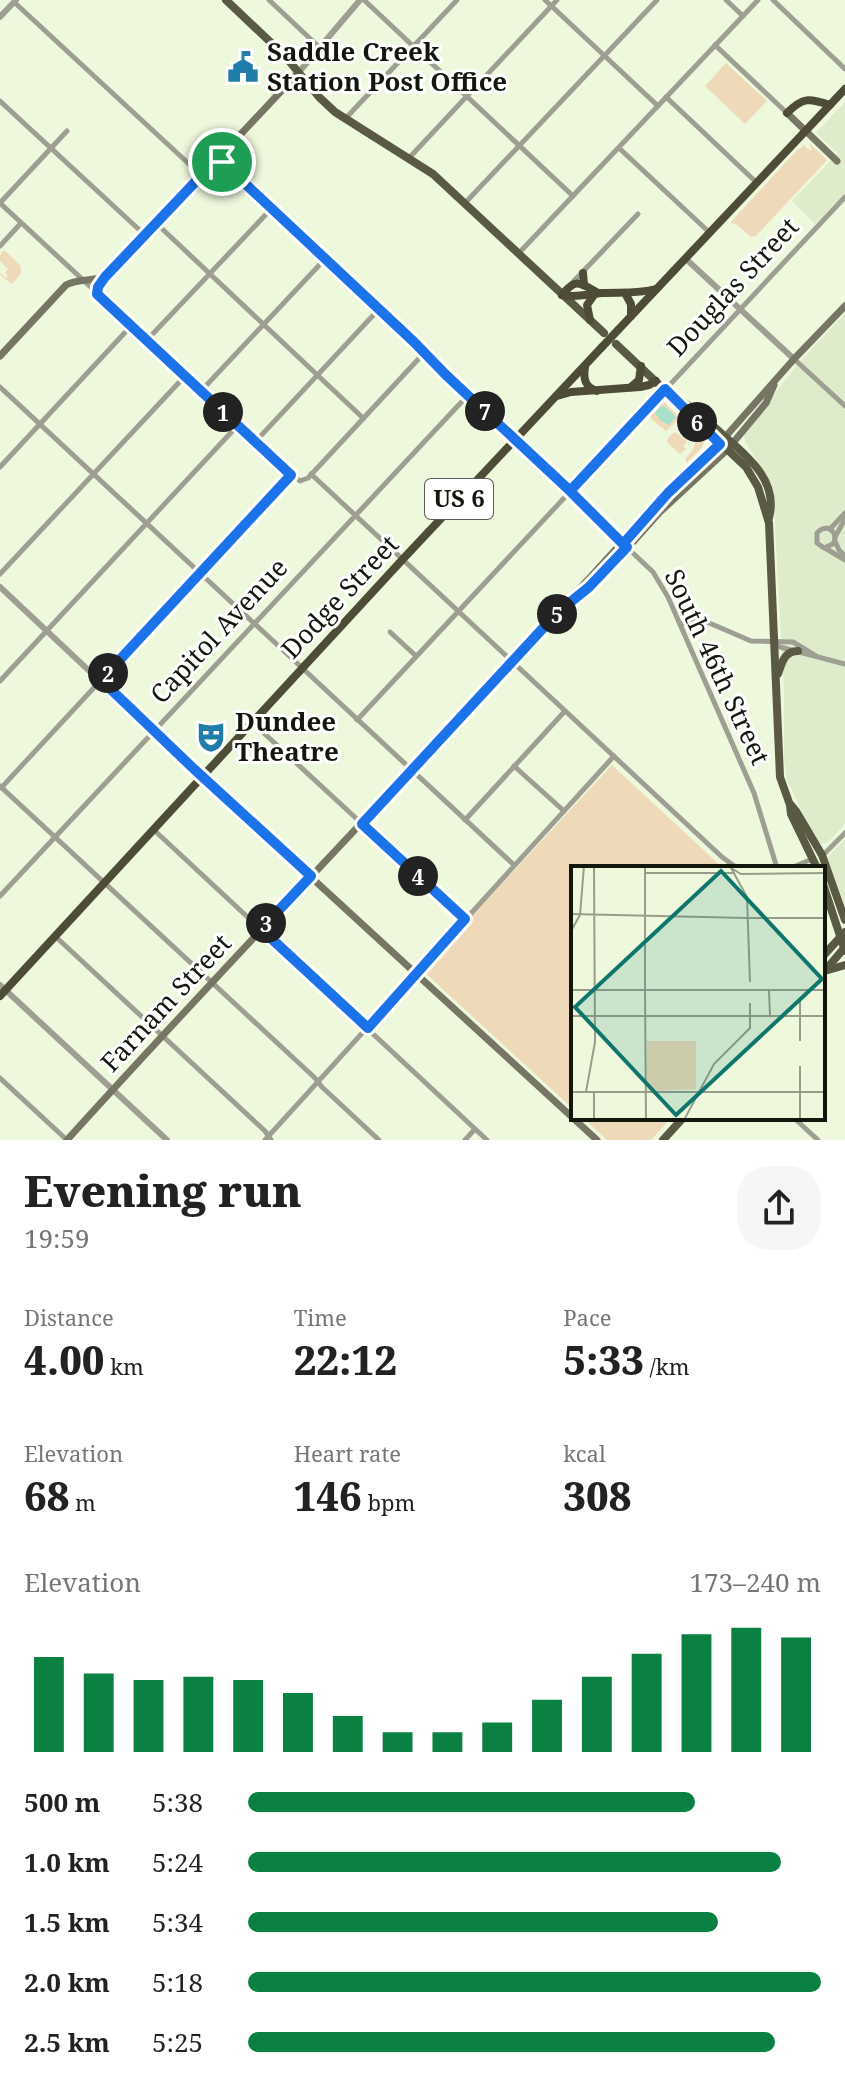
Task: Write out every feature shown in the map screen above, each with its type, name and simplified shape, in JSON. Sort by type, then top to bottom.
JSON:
[{"type":"highway","name":"Dodge Street","points":[[2,990],[845,89]]},
{"type":"highway","points":[[787,113],[806,100],[830,105]]},
{"type":"highway","points":[[583,273],[584,285]]},
{"type":"highway","points":[[562,295],[571,284],[578,283],[598,293]]},
{"type":"highway","points":[[562,295],[657,289]]},
{"type":"highway","points":[[590,320],[587,303],[598,293]]},
{"type":"highway","points":[[625,293],[631,304],[631,316]]},
{"type":"highway","points":[[586,364],[584,381],[589,388],[597,391]]},
{"type":"highway","points":[[627,389],[639,380],[641,366]]},
{"type":"highway","points":[[556,396],[571,392],[627,389],[656,381]]},
{"type":"main road","points":[[226,0],[279,50],[320,98],[344,119],[433,174],[604,333]]},
{"type":"main road","points":[[97,294],[105,277],[299,72]]},
{"type":"main road","points":[[787,113],[841,164]]},
{"type":"main road","points":[[0,356],[71,282],[105,277]]},
{"type":"main road","name":"Farnam Street","points":[[67,1140],[557,613],[625,545],[668,493],[726,444],[766,403],[774,383],[845,306]]},
{"type":"main road","points":[[616,344],[665,389],[696,411],[726,444],[755,464],[765,480],[771,497],[768,518],[780,777],[790,805],[796,811],[823,866]]},
{"type":"main road","points":[[776,683],[786,655],[798,651]]},
{"type":"main road","points":[[202,777],[571,1116]]},
{"type":"main road","points":[[817,866],[818,856]]},
{"type":"main road","points":[[825,871],[845,920]]},
{"type":"main road","points":[[825,889],[843,934],[845,949],[825,971]]},
{"type":"main road","points":[[825,954],[843,934]]},
{"type":"main road","points":[[825,972],[845,965]]},
{"type":"main road","points":[[575,1120],[597,1140]]},
{"type":"main road","points":[[663,1140],[681,1120]]},
{"type":"street","points":[[269,0],[319,47]]},
{"type":"street","points":[[299,72],[362,0],[573,196]]},
{"type":"street","points":[[344,119],[457,0]]},
{"type":"street","points":[[545,0],[658,106]]},
{"type":"street","points":[[409,158],[557,0]]},
{"type":"street","points":[[465,203],[657,0]]},
{"type":"street","points":[[726,0],[743,16]]},
{"type":"street","points":[[518,254],[758,0]]},
{"type":"street","points":[[773,0],[845,69]]},
{"type":"street","points":[[0,17],[15,1],[202,176]]},
{"type":"street","points":[[715,45],[787,113]]},
{"type":"street","points":[[666,97],[757,182]]},
{"type":"street","points":[[0,101],[146,236]]},
{"type":"street","points":[[67,131],[0,203],[291,475],[302,481],[311,474],[424,353]]},
{"type":"street","points":[[619,148],[710,233]]},
{"type":"street","name":"South 46th Street","points":[[218,158],[653,572],[680,624],[754,793],[776,866]]},
{"type":"street","name":"Douglas Street","points":[[357,720],[845,197]]},
{"type":"street","points":[[147,340],[272,208]]},
{"type":"street","points":[[571,284],[638,214]]},
{"type":"street","points":[[0,246],[21,223]]},
{"type":"street","points":[[157,224],[363,418]]},
{"type":"street","points":[[201,391],[325,259]]},
{"type":"street","points":[[686,259],[845,406]]},
{"type":"street","points":[[255,442],[379,309]]},
{"type":"street","points":[[0,467],[131,326]]},
{"type":"street","points":[[0,574],[185,376]]},
{"type":"street","points":[[0,387],[514,865]]},
{"type":"street","name":"Capitol Avenue","points":[[0,896],[468,395]]},
{"type":"street","points":[[0,681],[238,425]]},
{"type":"street","points":[[311,474],[734,866]]},
{"type":"street","points":[[291,475],[0,787],[379,1140]]},
{"type":"street","points":[[845,516],[831,528],[821,529],[816,536],[817,543],[845,558]]},
{"type":"street","points":[[824,548],[831,546],[845,516]]},
{"type":"street","points":[[827,528],[833,532],[845,558]]},
{"type":"street","points":[[0,587],[202,777]]},
{"type":"street","points":[[680,624],[707,622],[751,641],[793,642],[816,656]]},
{"type":"street","points":[[390,632],[416,656]]},
{"type":"street","points":[[774,643],[845,664]]},
{"type":"street","points":[[465,820],[565,711]]},
{"type":"street","points":[[252,722],[465,919]]},
{"type":"street","points":[[55,936],[268,1139],[614,756]]},
{"type":"street","points":[[514,766],[564,811]]},
{"type":"street","points":[[153,829],[487,1140]]},
{"type":"street","points":[[796,866],[818,856],[845,833]]},
{"type":"street","points":[[2,990],[167,1140]]},
{"type":"street","points":[[0,1078],[67,1140]]},
{"type":"street","points":[[796,1120],[818,1140]]},
{"type":"street","points":[[465,1140],[475,1129]]},
{"type":"shaded area","points":[[726,63],[767,101],[745,124],[705,86]]},
{"type":"shaded area","points":[[845,102],[845,193],[815,224],[792,201],[838,153],[817,132]]},
{"type":"shaded area","points":[[809,143],[827,160],[756,236],[751,237],[736,224],[730,223],[798,149],[804,144],[812,151]]},
{"type":"shaded area","points":[[4,250],[22,270],[12,284],[0,275],[8,276],[5,273],[8,269],[0,261]]},
{"type":"shaded area","points":[[845,313],[845,824],[828,842],[822,844],[816,841],[787,780],[773,491],[744,434],[795,367]]},
{"type":"shaded area","points":[[663,401],[680,418],[666,431],[649,417]]},
{"type":"shaded area","points":[[664,406],[676,417],[669,425],[655,413]]},
{"type":"shaded area","points":[[684,421],[704,441],[687,463],[685,459],[695,442],[683,425]]},
{"type":"shaded area","points":[[675,432],[687,441],[683,447],[687,448],[680,454],[667,442]]},
{"type":"shaded area","points":[[612,765],[721,866],[571,866],[571,1107],[422,970]]},
{"type":"shaded area","points":[[845,839],[845,905],[827,858]]},
{"type":"shaded area","points":[[585,1120],[669,1120],[651,1140],[607,1140]]},
{"type":"place","name":"Saddle Creek Station Post Office","points":[[243,67]]},
{"type":"place","name":"Dundee Theatre","points":[[211,737]]},
{"type":"route","points":[[222,162],[218,158],[105,277],[97,294],[291,475],[101,680],[311,876],[261,929],[368,1028],[465,919],[362,824],[557,613],[589,587],[627,547],[623,544],[597,519],[570,491],[665,389],[720,444],[668,493],[623,544],[222,162]]}]
